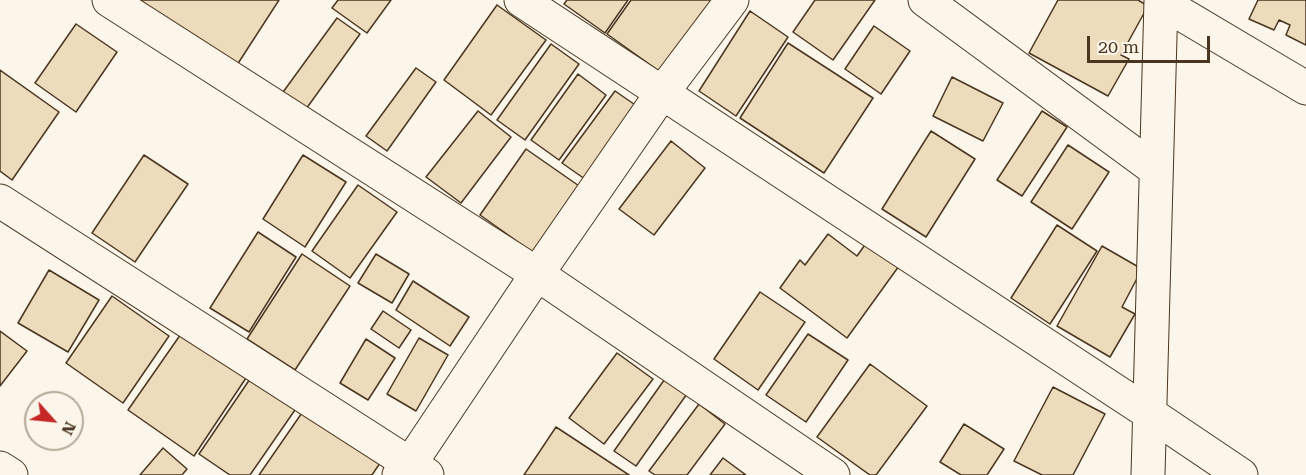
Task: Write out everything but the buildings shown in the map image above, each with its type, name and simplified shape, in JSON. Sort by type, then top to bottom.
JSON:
[{"type":"street","points":[[109,0],[537,274],[833,475]]},
{"type":"street","points":[[521,0],[1241,475]]},
{"type":"street","points":[[0,201],[412,471],[537,274],[662,93],[732,0]]},
{"type":"street","points":[[925,0],[1156,170]]},
{"type":"street","points":[[1148,475],[1161,1],[1306,88]]},
{"type":"street","points":[[0,468],[11,475]]}]
